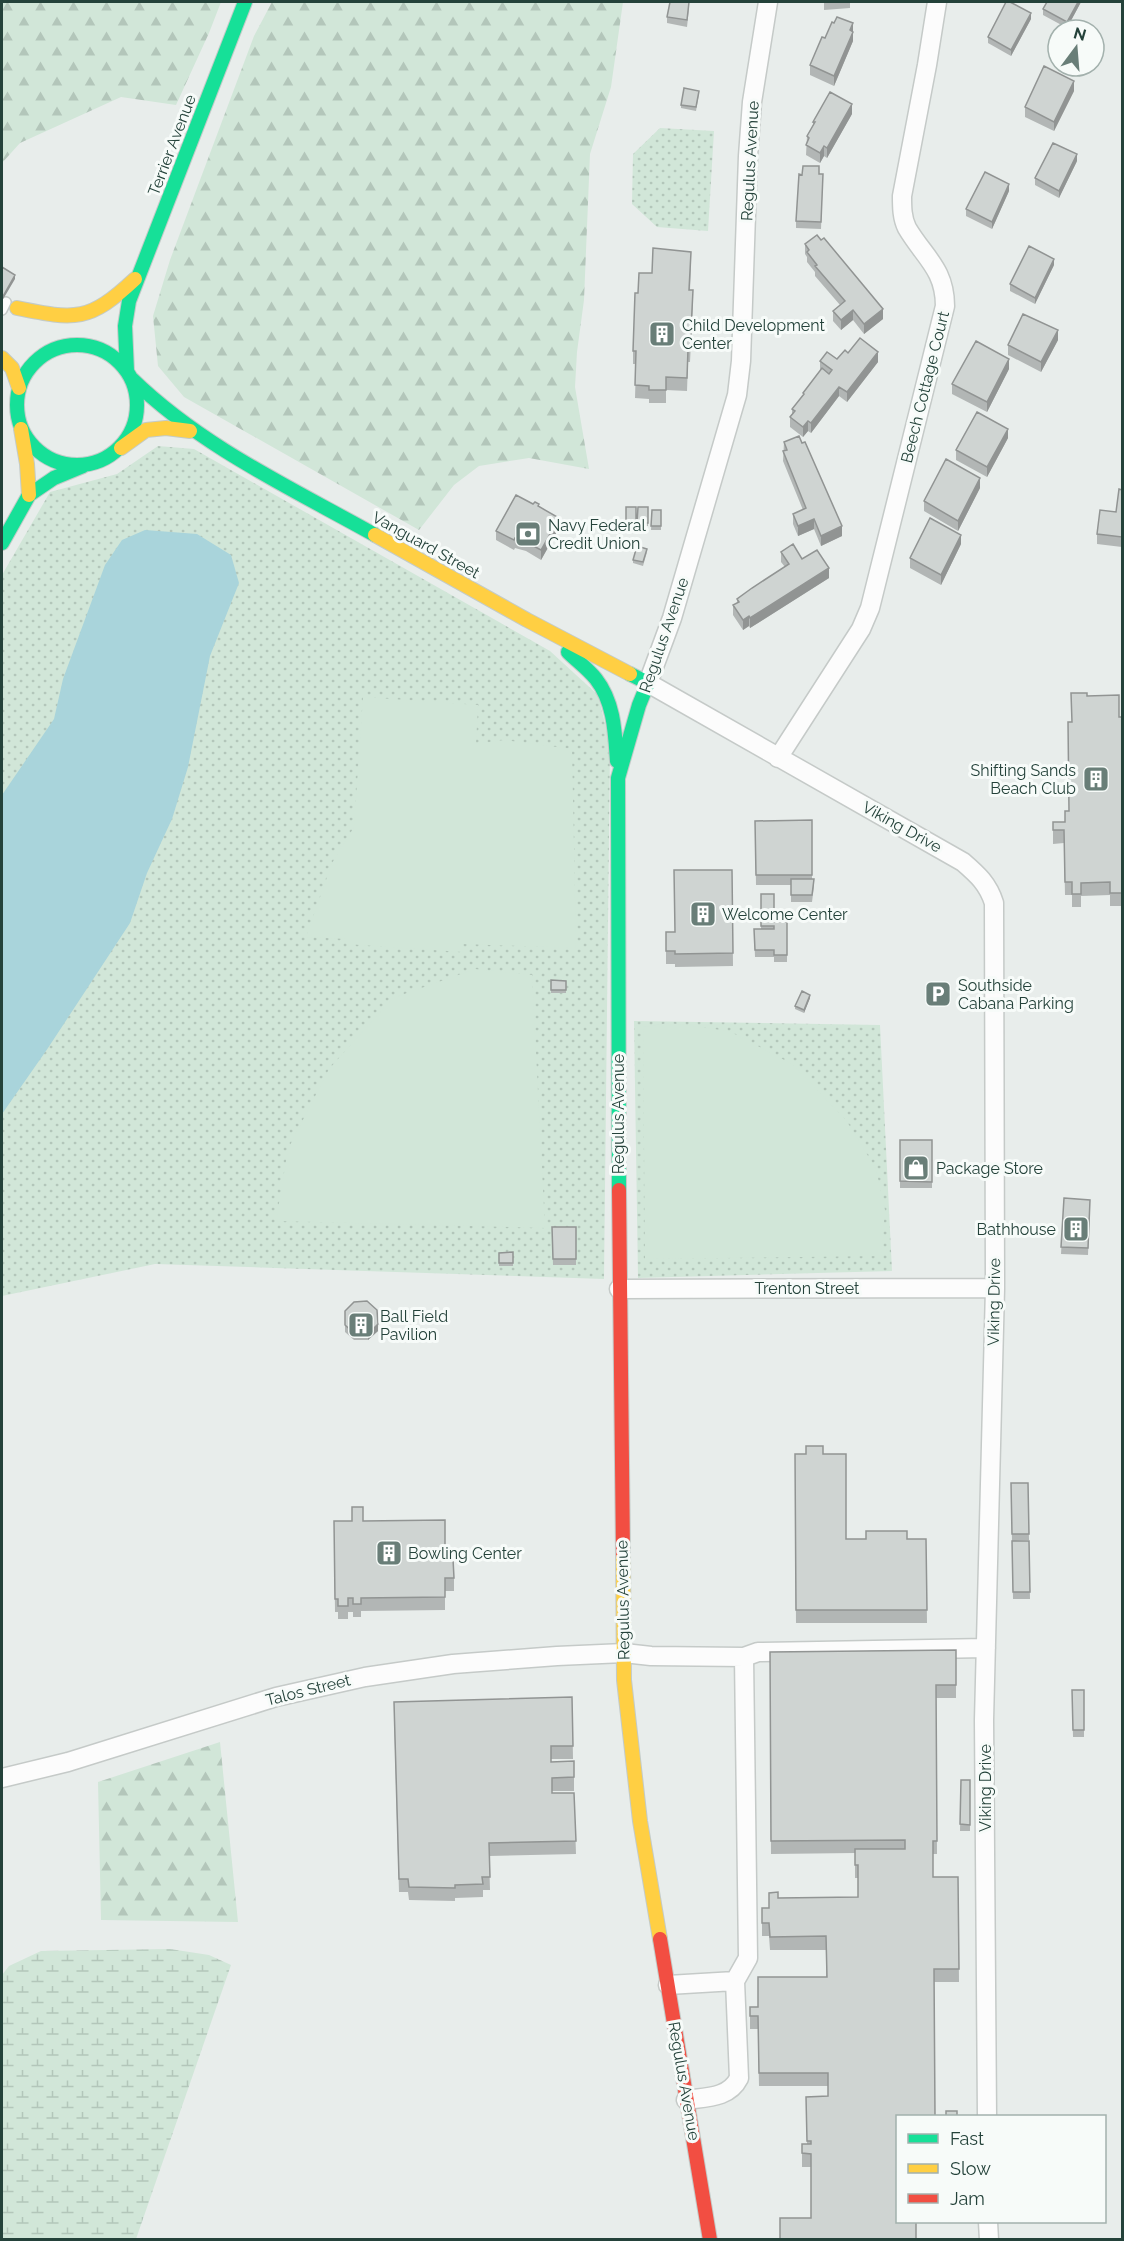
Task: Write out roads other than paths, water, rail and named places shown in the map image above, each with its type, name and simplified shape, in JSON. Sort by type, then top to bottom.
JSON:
[{"type":"street","name":"Terrier Avenue","points":[[130,375],[125,350],[125,326],[129,301],[245,2]]},
{"type":"street","name":"Regulus Avenue","points":[[710,2240],[633,1775],[624,1680],[619,1289],[618,778],[639,705],[672,618],[737,395],[741,361],[752,102],[768,2]]},
{"type":"street","name":"Beech Cottage Court","points":[[778,758],[861,629],[870,608],[945,306],[945,290],[939,273],[907,227],[902,211],[902,196],[937,2]]},
{"type":"street","points":[[6,305],[59,317],[84,316],[106,307],[140,274]]},
{"type":"street","name":"Terrier Avenue","points":[[79,345],[104,331],[129,301]]},
{"type":"street","points":[[2,543],[29,495],[54,478],[103,460],[119,450],[130,434],[137,417],[137,397],[130,375],[116,359],[101,350],[79,345],[6,305]]},
{"type":"street","points":[[29,495],[27,464],[16,408],[19,388],[27,372],[39,358],[55,349],[79,345]]},
{"type":"street","points":[[2,358],[12,368],[19,388]]},
{"type":"street","name":"Vanguard Street","points":[[130,375],[149,398],[190,431],[549,632],[648,683]]},
{"type":"street","points":[[21,428],[31,445],[46,458],[65,465],[85,465]]},
{"type":"street","name":"Vanguard Street","points":[[119,450],[146,430],[166,428],[190,431]]},
{"type":"street","points":[[549,632],[597,679],[607,696],[614,717],[618,778]]},
{"type":"street","name":"Viking Drive","points":[[648,683],[963,862],[981,877],[990,889],[994,903],[995,1288],[984,1720],[987,2115]]},
{"type":"street","name":"Trenton Street","points":[[619,1289],[995,1288]]},
{"type":"street","name":"Talos Street","points":[[2,1778],[68,1762],[276,1697],[355,1678],[453,1664],[624,1653],[651,1656],[744,1657],[758,1652],[986,1648]]},
{"type":"street","points":[[687,2100],[725,2094],[735,2087],[739,2078],[735,1981],[748,1958],[744,1657]]},
{"type":"street","points":[[668,1985],[735,1981]]},
{"type":"street","points":[[988,2223],[989,2240]]},
{"type":"water","points":[[145,530],[197,534],[231,555],[239,583],[210,656],[188,767],[172,819],[147,873],[130,923],[2,1114],[2,795],[54,719],[63,679],[105,565],[122,540]]},
{"type":"place","name":"Child Development Center","points":[[662,334]]},
{"type":"place","name":"Navy Federal Credit Union","points":[[528,534]]},
{"type":"place","name":"Shifting Sands Beach Club","points":[[1096,779]]},
{"type":"place","name":"Welcome Center","points":[[703,914]]},
{"type":"place","name":"Southside Cabana Parking","points":[[938,994]]},
{"type":"place","name":"Package Store","points":[[916,1168]]},
{"type":"place","name":"Bathhouse","points":[[1076,1229]]},
{"type":"place","name":"Ball Field Pavilion","points":[[361,1325]]},
{"type":"place","name":"Bowling Center","points":[[389,1553]]}]
